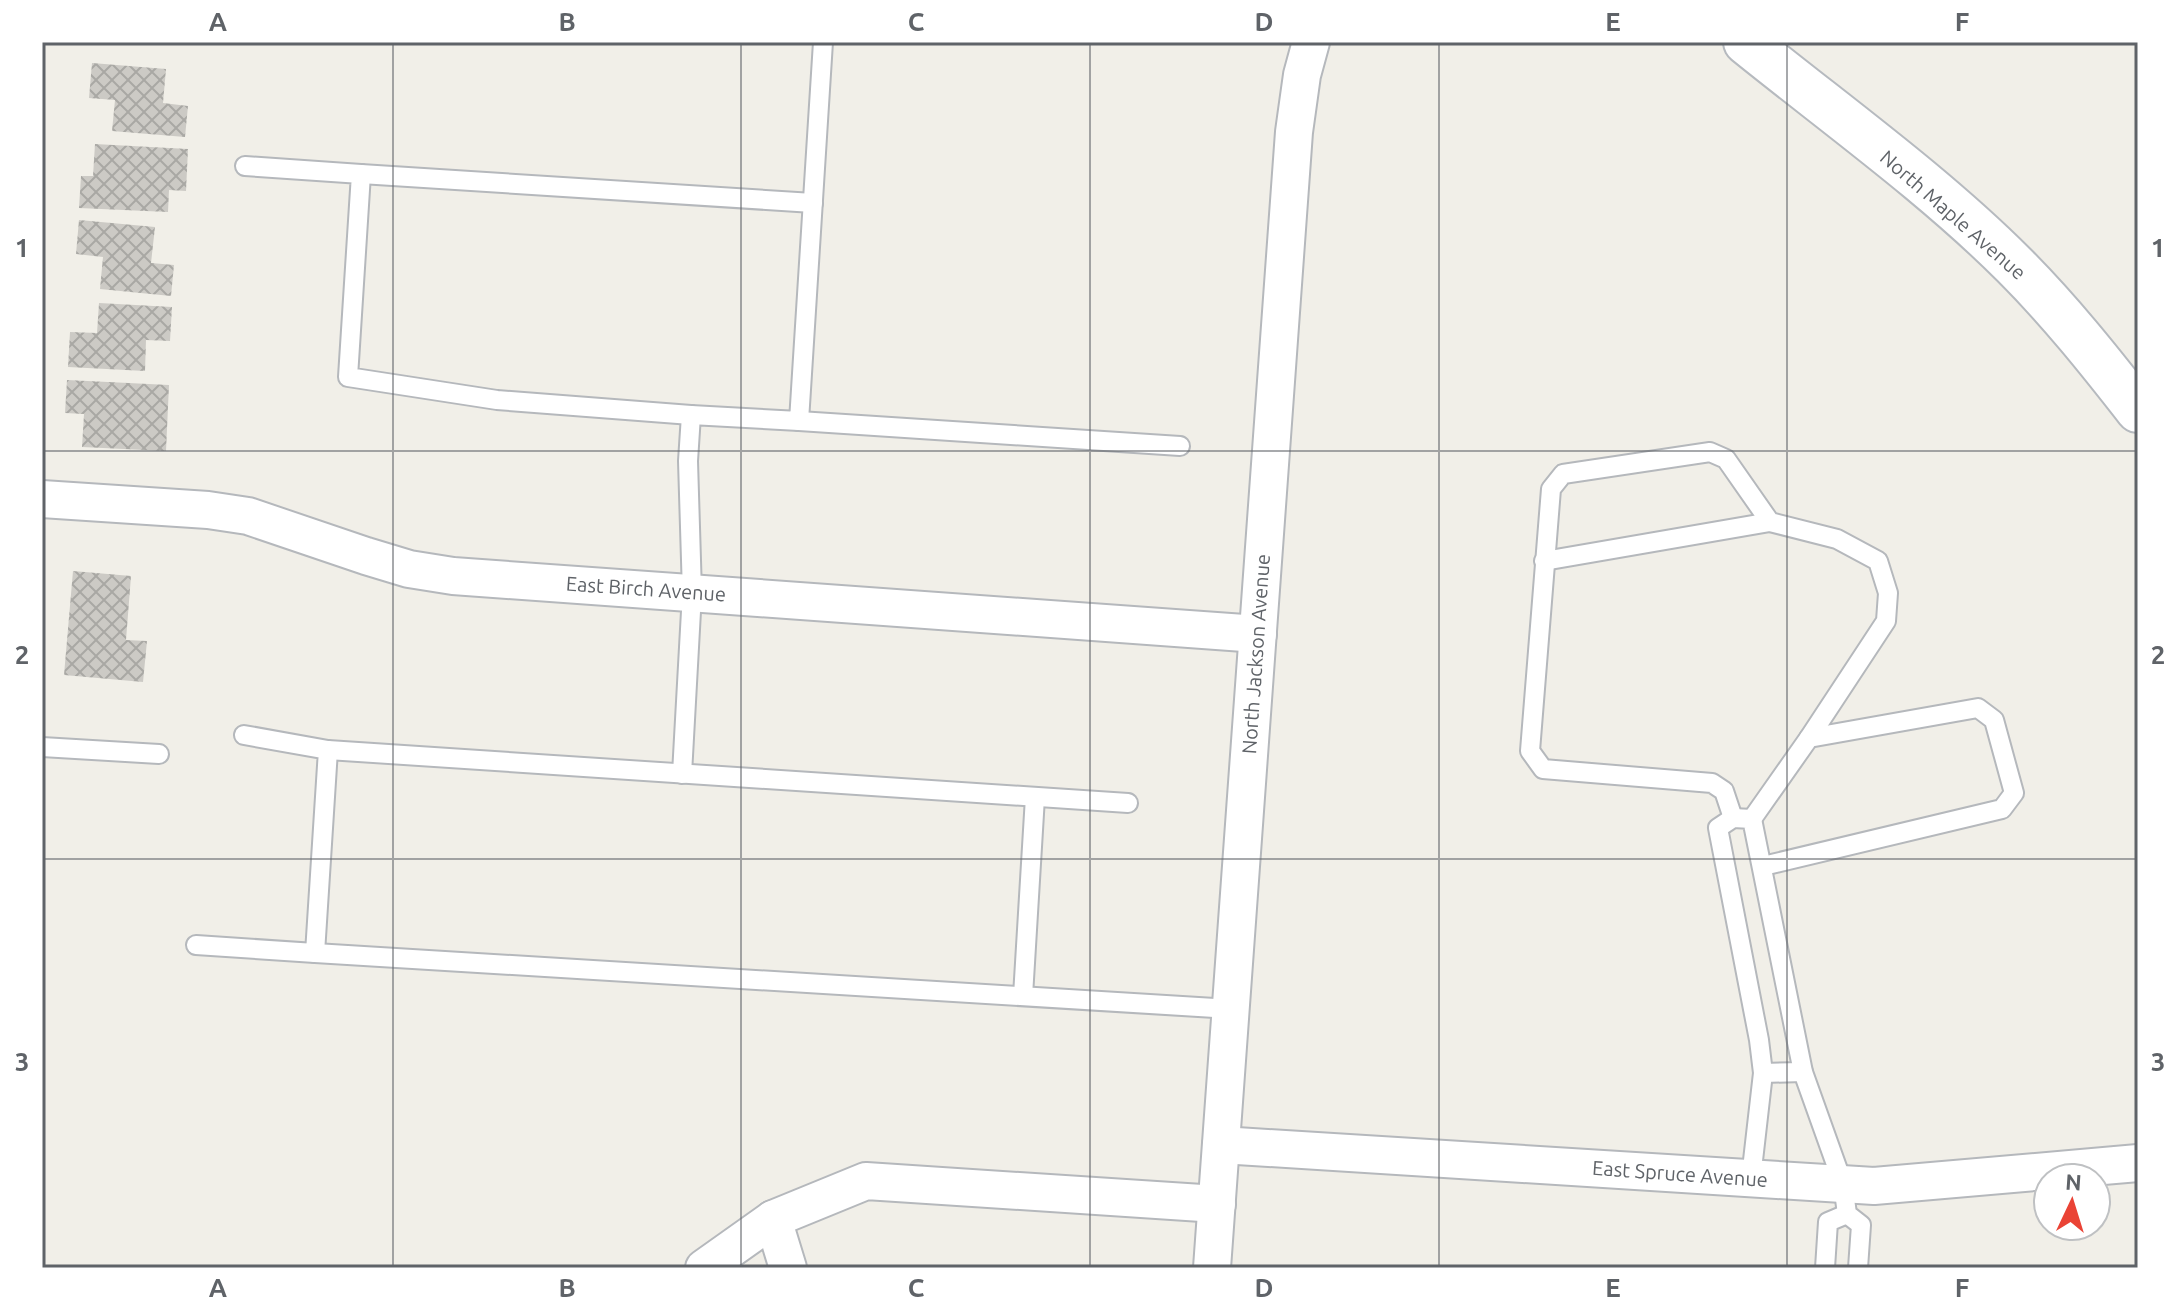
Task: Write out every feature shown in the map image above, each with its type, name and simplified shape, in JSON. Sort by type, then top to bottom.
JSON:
[{"type":"street","name":"North Jackson Avenue","points":[[1212,1268],[1294,132],[1302,75],[1311,42]]},
{"type":"street","name":"North Maple Avenue","points":[[1746,42],[1946,203],[2014,265],[2132,390]]},
{"type":"street","name":"East Birch Avenue","points":[[42,499],[208,510],[248,516],[380,561],[453,576],[1258,634]]},
{"type":"street","name":"East Spruce Avenue","points":[[1221,1145],[1751,1178],[1845,1199],[1874,1186],[2138,1163]]},
{"type":"street","points":[[704,1268],[773,1219],[866,1181],[1217,1204]]},
{"type":"street","points":[[773,1219],[788,1268]]},
{"type":"lane","points":[[799,421],[823,42]]},
{"type":"lane","points":[[245,166],[813,203]]},
{"type":"lane","points":[[361,174],[348,377],[512,402],[1180,446]]},
{"type":"lane","points":[[682,774],[692,593],[688,461],[691,415]]},
{"type":"lane","points":[[1770,522],[1726,459],[1710,452],[1563,474],[1551,489],[1530,751],[1543,769],[1712,783],[1724,791],[1742,818],[1763,866],[1803,1072],[1845,1199],[1861,1225],[1858,1268]]},
{"type":"lane","points":[[1544,561],[1770,522],[1837,539],[1878,561],[1888,593],[1886,621],[1809,738],[1742,818],[1718,828],[1763,1073],[1751,1178]]},
{"type":"lane","points":[[1763,866],[2002,809],[2014,793],[1994,720],[1978,708],[1809,738]]},
{"type":"lane","points":[[244,735],[328,750],[1128,803]]},
{"type":"lane","points":[[42,747],[159,754]]},
{"type":"lane","points":[[315,953],[328,750]]},
{"type":"lane","points":[[1023,996],[1035,797]]},
{"type":"lane","points":[[196,945],[1231,1009]]},
{"type":"lane","points":[[1763,1073],[1803,1072]]},
{"type":"lane","points":[[1825,1268],[1828,1222],[1845,1199]]},
{"type":"building","points":[[92,63],[166,69],[163,103],[188,106],[185,137],[112,131],[115,100],[89,98]]},
{"type":"building","points":[[95,144],[188,149],[186,191],[169,190],[168,212],[79,208],[81,176],[93,176]]},
{"type":"building","points":[[79,220],[155,227],[151,263],[174,265],[171,296],[100,289],[103,257],[76,254]]},
{"type":"building","points":[[99,303],[172,307],[170,341],[146,340],[145,371],[68,367],[70,332],[97,333]]},
{"type":"building","points":[[67,380],[169,385],[166,451],[82,447],[84,414],[65,413]]},
{"type":"building","points":[[73,571],[131,576],[126,640],[147,641],[143,682],[64,675]]}]
